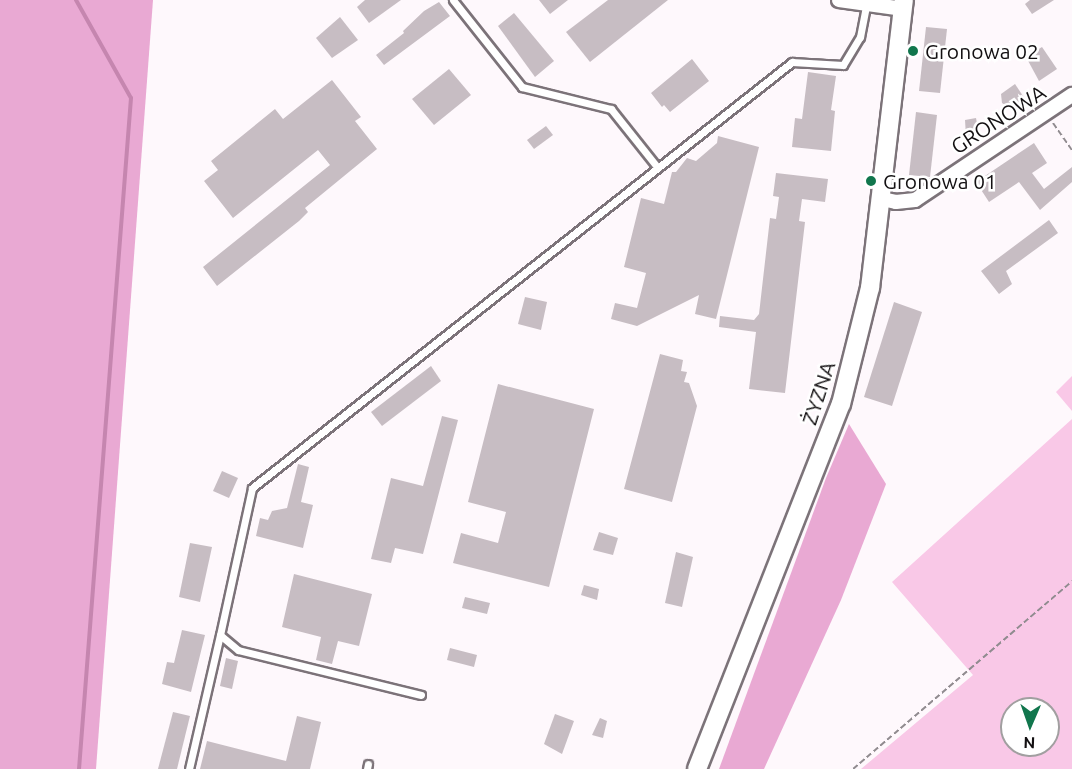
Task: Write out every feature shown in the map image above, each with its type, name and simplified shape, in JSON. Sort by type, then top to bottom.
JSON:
[{"type":"street","name":"ŻYZNA","points":[[697,769],[841,404],[870,288],[903,5],[866,5],[840,0]]},
{"type":"street","name":"GRONOWA","points":[[882,199],[896,202],[915,200],[1072,95]]},
{"type":"lane","points":[[453,0],[522,87],[611,109],[658,168]]},
{"type":"lane","points":[[189,769],[252,488],[792,62],[843,65],[860,37],[866,5]]},
{"type":"lane","points":[[220,635],[238,650],[421,695]]},
{"type":"path","points":[[1046,113],[1072,150]]},
{"type":"path","points":[[853,769],[1072,581]]},
{"type":"shaded area","points":[[0,0],[153,0],[96,769],[0,769]]},
{"type":"shaded area","points":[[1072,376],[1072,411],[1056,392]]},
{"type":"shaded area","points":[[1072,419],[1072,769],[861,769],[973,675],[892,582]]},
{"type":"shaded area","points":[[849,424],[886,484],[841,600],[764,769],[719,769],[826,478]]},
{"type":"building","points":[[365,0],[401,0],[369,23],[357,7]]},
{"type":"building","points":[[539,0],[568,0],[550,14]]},
{"type":"building","points":[[608,0],[668,0],[590,62],[566,32]]},
{"type":"building","points":[[1030,0],[1054,0],[1032,14],[1025,4]]},
{"type":"building","points":[[439,2],[450,16],[384,65],[376,55],[404,33],[403,31],[424,11]]},
{"type":"building","points":[[514,13],[554,61],[535,77],[498,26]]},
{"type":"building","points":[[340,17],[358,40],[332,58],[316,38]]},
{"type":"building","points":[[926,27],[947,29],[940,93],[919,91]]},
{"type":"building","points":[[1042,47],[1057,69],[1039,81],[1026,57]]},
{"type":"building","points":[[692,59],[709,81],[670,112],[664,105],[662,107],[651,93]]},
{"type":"building","points":[[449,69],[471,95],[434,125],[412,99]]},
{"type":"building","points":[[808,72],[836,76],[831,110],[835,111],[831,151],[792,147],[795,118],[802,119]]},
{"type":"building","points":[[332,80],[361,117],[355,121],[377,149],[305,208],[308,212],[299,221],[217,286],[203,267],[330,165],[318,150],[233,218],[204,181],[218,170],[211,161],[275,109],[283,119]]},
{"type":"building","points":[[1015,84],[1025,99],[1011,109],[1002,103],[1001,94]]},
{"type":"building","points":[[916,112],[937,115],[930,177],[909,175]]},
{"type":"building","points":[[976,118],[979,134],[966,136],[965,120]]},
{"type":"building","points":[[546,126],[553,135],[534,149],[527,140]]},
{"type":"building","points":[[718,136],[759,147],[716,319],[695,314],[699,295],[637,326],[611,319],[615,303],[637,308],[646,273],[624,267],[641,198],[664,204],[672,172],[676,172],[687,158],[696,161],[717,143]]},
{"type":"building","points":[[1034,143],[1047,163],[1032,173],[1044,189],[1072,167],[1072,182],[1040,210],[1019,182],[989,202],[976,182]]},
{"type":"building","points":[[776,173],[828,179],[825,202],[802,199],[799,221],[805,222],[785,393],[749,389],[756,332],[719,327],[720,316],[754,320],[759,314],[770,218],[776,219],[779,197],[773,196]]},
{"type":"building","points":[[1049,220],[1058,233],[1006,271],[1012,284],[999,294],[981,271]]},
{"type":"building","points":[[525,297],[547,302],[541,330],[518,324]]},
{"type":"building","points":[[894,302],[922,312],[892,406],[864,397]]},
{"type":"building","points":[[660,354],[683,360],[681,371],[687,372],[684,382],[689,383],[697,406],[672,502],[624,489]]},
{"type":"building","points":[[431,366],[441,381],[382,426],[371,412]]},
{"type":"building","points":[[498,384],[594,409],[549,587],[453,563],[461,533],[498,543],[506,512],[468,502]]},
{"type":"building","points":[[442,416],[458,420],[423,554],[395,548],[391,563],[371,559],[391,478],[423,486]]},
{"type":"building","points":[[298,464],[309,467],[301,502],[313,505],[303,548],[256,536],[260,518],[268,520],[272,511],[287,508]]},
{"type":"building","points":[[222,471],[238,478],[229,498],[213,491]]},
{"type":"building","points":[[599,532],[618,538],[613,555],[593,550]]},
{"type":"building","points":[[190,543],[212,547],[200,602],[179,597]]},
{"type":"building","points":[[676,552],[693,557],[682,607],[665,603]]},
{"type":"building","points":[[294,574],[372,594],[359,646],[338,641],[332,664],[316,660],[321,637],[282,627]]},
{"type":"building","points":[[584,585],[599,589],[597,600],[581,595]]},
{"type":"building","points":[[465,597],[490,603],[487,614],[462,608]]},
{"type":"building","points":[[182,630],[205,635],[191,692],[162,684],[167,662],[174,663]]},
{"type":"building","points":[[450,648],[477,655],[474,667],[447,660]]},
{"type":"building","points":[[226,658],[238,661],[232,689],[220,686]]},
{"type":"building","points":[[173,712],[190,716],[177,769],[158,769]]},
{"type":"building","points":[[555,714],[574,721],[562,754],[544,744]]},
{"type":"building","points":[[297,716],[321,722],[310,769],[200,769],[207,741],[286,761]]},
{"type":"building","points":[[600,718],[607,721],[603,738],[592,735]]},
{"type":"waterway","points":[[76,0],[131,98],[79,769]]},
{"type":"place","name":"Gronowa 02","points":[[913,51]]},
{"type":"place","name":"Gronowa 01","points":[[871,181]]}]
